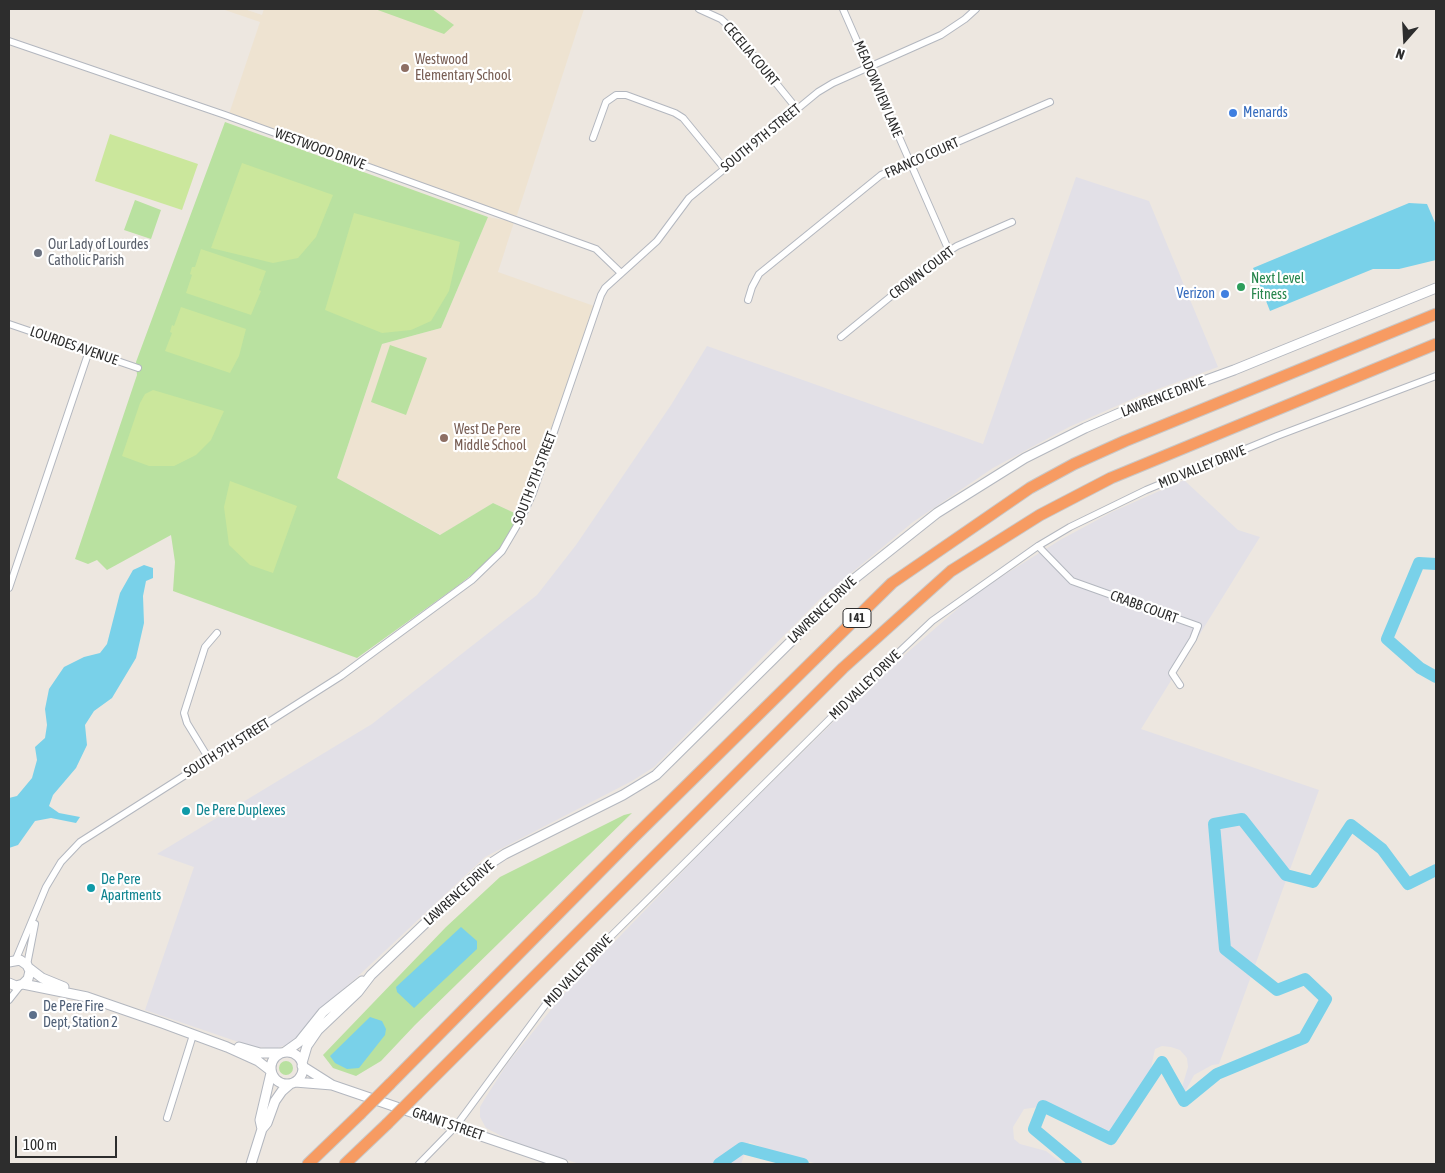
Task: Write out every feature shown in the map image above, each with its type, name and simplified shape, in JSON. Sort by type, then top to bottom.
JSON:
[{"type":"highway","name":"I 41","points":[[308,1164],[390,1084],[633,838],[892,583],[1030,488],[1074,464],[1125,441],[1436,314]]},
{"type":"highway","name":"I 41","points":[[345,1164],[843,668],[951,571],[1040,515],[1111,478],[1436,344]]},
{"type":"main road","name":"LAWRENCE DRIVE","points":[[302,1064],[312,1038],[358,992],[371,975],[482,869],[505,854],[623,796],[656,775],[847,585],[898,542],[955,501],[1025,458],[1085,428],[1138,405],[1234,370],[1436,288]]},
{"type":"main road","points":[[11,961],[28,966],[42,978],[86,997],[227,1047],[258,1061],[271,1072],[276,1081],[293,1083]]},
{"type":"main road","points":[[22,984],[28,978],[28,966]]},
{"type":"main road","points":[[262,1129],[260,1120],[272,1060],[299,1042],[323,1012],[371,975]]},
{"type":"main road","points":[[9,984],[22,984],[86,997]]},
{"type":"main road","points":[[227,1047],[237,1047],[260,1053],[295,1055],[302,1064],[301,1075],[278,1096],[267,1123],[262,1129],[251,1164]]},
{"type":"main road","name":"GRANT STREET","points":[[302,1064],[332,1085]]},
{"type":"main road","name":"GRANT STREET","points":[[293,1083],[332,1085],[563,1164]]},
{"type":"street","name":"CECELIA COURT","points":[[699,9],[722,19],[733,30],[796,109]]},
{"type":"street","name":"MEADOWVIEW LANE","points":[[843,9],[949,251]]},
{"type":"street","name":"SOUTH 9TH STREET","points":[[28,966],[39,908],[46,887],[61,862],[80,842],[342,676],[472,580],[502,551],[522,517],[533,493],[601,295],[605,288],[657,241],[689,198],[796,109],[833,83],[941,35],[954,28],[976,9]]},
{"type":"street","name":"WESTWOOD DRIVE","points":[[9,41],[233,118],[596,249],[620,274]]},
{"type":"street","points":[[593,138],[606,102],[616,96],[626,95],[675,113],[683,118],[724,168]]},
{"type":"street","name":"FRANCO COURT","points":[[748,300],[752,287],[760,274],[881,175],[1050,102]]},
{"type":"street","name":"CROWN COURT","points":[[841,337],[949,251],[1012,222]]},
{"type":"street","name":"LOURDES AVENUE","points":[[9,324],[138,368]]},
{"type":"street","points":[[9,588],[89,351]]},
{"type":"street","name":"MID VALLEY DRIVE","points":[[419,1164],[456,1126],[546,1004],[590,957],[858,690],[932,621],[1038,546],[1070,527],[1146,490],[1277,436],[1436,376]]},
{"type":"street","name":"CRABB COURT","points":[[1038,546],[1072,581],[1198,626],[1193,639],[1172,673],[1180,685]]},
{"type":"street","points":[[209,759],[187,723],[184,713],[205,647],[216,633]]},
{"type":"street","name":"SOUTH 9TH STREET","points":[[11,961],[39,908]]},
{"type":"street","points":[[9,1000],[22,984]]},
{"type":"street","points":[[167,1118],[194,1034]]},
{"type":"shaded area","name":"Westwood Elementary School","points":[[222,9],[244,9],[262,15],[264,9],[584,9],[516,218],[229,114],[260,22]]},
{"type":"shaded area","points":[[1076,177],[1149,201],[1218,367],[1139,396],[1069,427],[993,468],[913,522],[821,598],[654,767],[632,781],[485,857],[355,979],[321,1008],[291,1043],[275,1049],[250,1046],[145,1010],[194,867],[157,854],[372,724],[537,595],[576,545],[671,405],[707,346],[983,444]]},
{"type":"shaded area","points":[[488,217],[514,222],[498,272],[594,306],[521,516],[493,503],[441,535],[337,478],[382,344],[441,328]]},
{"type":"shaded area","points":[[1184,480],[1238,530],[1260,537],[1141,729],[1319,790],[1219,1064],[1212,1065],[1194,1075],[1185,1092],[1182,1087],[1188,1067],[1187,1058],[1180,1050],[1171,1047],[1162,1046],[1155,1049],[1149,1078],[1110,1136],[1106,1136],[1063,1113],[1039,1107],[1024,1109],[1013,1127],[1014,1139],[1020,1144],[1046,1151],[1063,1164],[818,1164],[774,1152],[749,1142],[741,1164],[580,1164],[521,1146],[486,1128],[480,1117],[480,1107],[484,1100],[507,1064],[562,996],[712,841],[877,679],[970,598],[1004,575],[1060,540],[1112,512]]},
{"type":"green space","points":[[375,9],[432,9],[454,25],[444,34]]},
{"type":"green space","points":[[225,122],[488,217],[441,328],[382,344],[337,478],[440,535],[493,503],[521,516],[491,560],[357,658],[173,591],[175,562],[171,535],[107,570],[97,560],[88,564],[75,559],[137,375],[136,362]]},
{"type":"green space","points":[[110,134],[198,164],[182,210],[95,181]]},
{"type":"green space","points":[[242,163],[333,195],[316,237],[298,258],[273,263],[211,248]]},
{"type":"green space","points":[[135,200],[161,210],[151,239],[124,230]]},
{"type":"green space","points":[[354,213],[460,242],[449,291],[431,321],[411,330],[382,333],[325,310]]},
{"type":"green space","points":[[201,249],[266,271],[259,290],[261,291],[251,315],[186,293],[192,275],[190,274],[192,267],[195,267]]},
{"type":"green space","points":[[181,307],[246,329],[239,356],[230,373],[165,351],[172,333],[170,332],[172,325],[174,326]]},
{"type":"green space","points":[[390,345],[427,358],[406,415],[371,402]]},
{"type":"green space","points":[[153,390],[224,411],[211,440],[196,455],[174,466],[149,466],[122,456],[140,403],[145,394]]},
{"type":"green space","points":[[230,481],[297,506],[273,573],[250,565],[229,545],[224,507]]},
{"type":"green space","points":[[632,813],[415,1025],[381,1061],[356,1076],[333,1068],[323,1055],[446,927],[500,877],[624,815]]},
{"type":"green space","points":[[286,1061],[291,1063],[293,1068],[291,1073],[286,1075],[281,1073],[279,1068],[281,1063]]},
{"type":"water","points":[[1409,203],[1427,204],[1436,225],[1436,260],[1399,269],[1373,269],[1270,311],[1253,268]]},
{"type":"water","points":[[144,565],[153,568],[153,578],[146,581],[143,596],[144,623],[136,658],[112,698],[94,711],[85,725],[87,745],[76,768],[53,795],[49,806],[59,813],[80,817],[76,823],[51,818],[35,821],[18,845],[9,848],[9,798],[17,796],[32,778],[37,760],[35,747],[45,738],[47,725],[45,709],[49,689],[64,667],[84,657],[100,653],[107,644],[120,593],[133,570]]},
{"type":"water","points":[[461,927],[477,941],[477,949],[414,1008],[397,992],[396,987]]},
{"type":"water","points":[[370,1017],[382,1021],[386,1029],[385,1035],[359,1068],[347,1069],[335,1063],[330,1056]]},
{"type":"waterway","points":[[1436,564],[1419,563],[1387,639],[1420,668],[1436,677]]},
{"type":"waterway","points":[[1076,1164],[1034,1129],[1043,1106],[1111,1139],[1162,1062],[1184,1101],[1217,1074],[1304,1038],[1326,999],[1305,979],[1277,990],[1225,949],[1214,824],[1242,819],[1286,875],[1313,882],[1351,825],[1382,849],[1408,884],[1436,870]]},
{"type":"waterway","points":[[719,1164],[742,1148],[803,1164]]},
{"type":"place","name":"Westwood Elementary School","points":[[405,68]]},
{"type":"place","name":"Menards","points":[[1233,113]]},
{"type":"place","name":"Our Lady of Lourdes Catholic Parish","points":[[38,253]]},
{"type":"place","name":"Next Level Fitness","points":[[1241,287]]},
{"type":"place","name":"Verizon","points":[[1225,294]]},
{"type":"place","name":"West De Pere Middle School","points":[[444,438]]},
{"type":"place","name":"De Pere Duplexes","points":[[186,811]]},
{"type":"place","name":"De Pere Apartments","points":[[91,888]]},
{"type":"place","name":"De Pere Fire Dept, Station 2","points":[[33,1015]]}]
